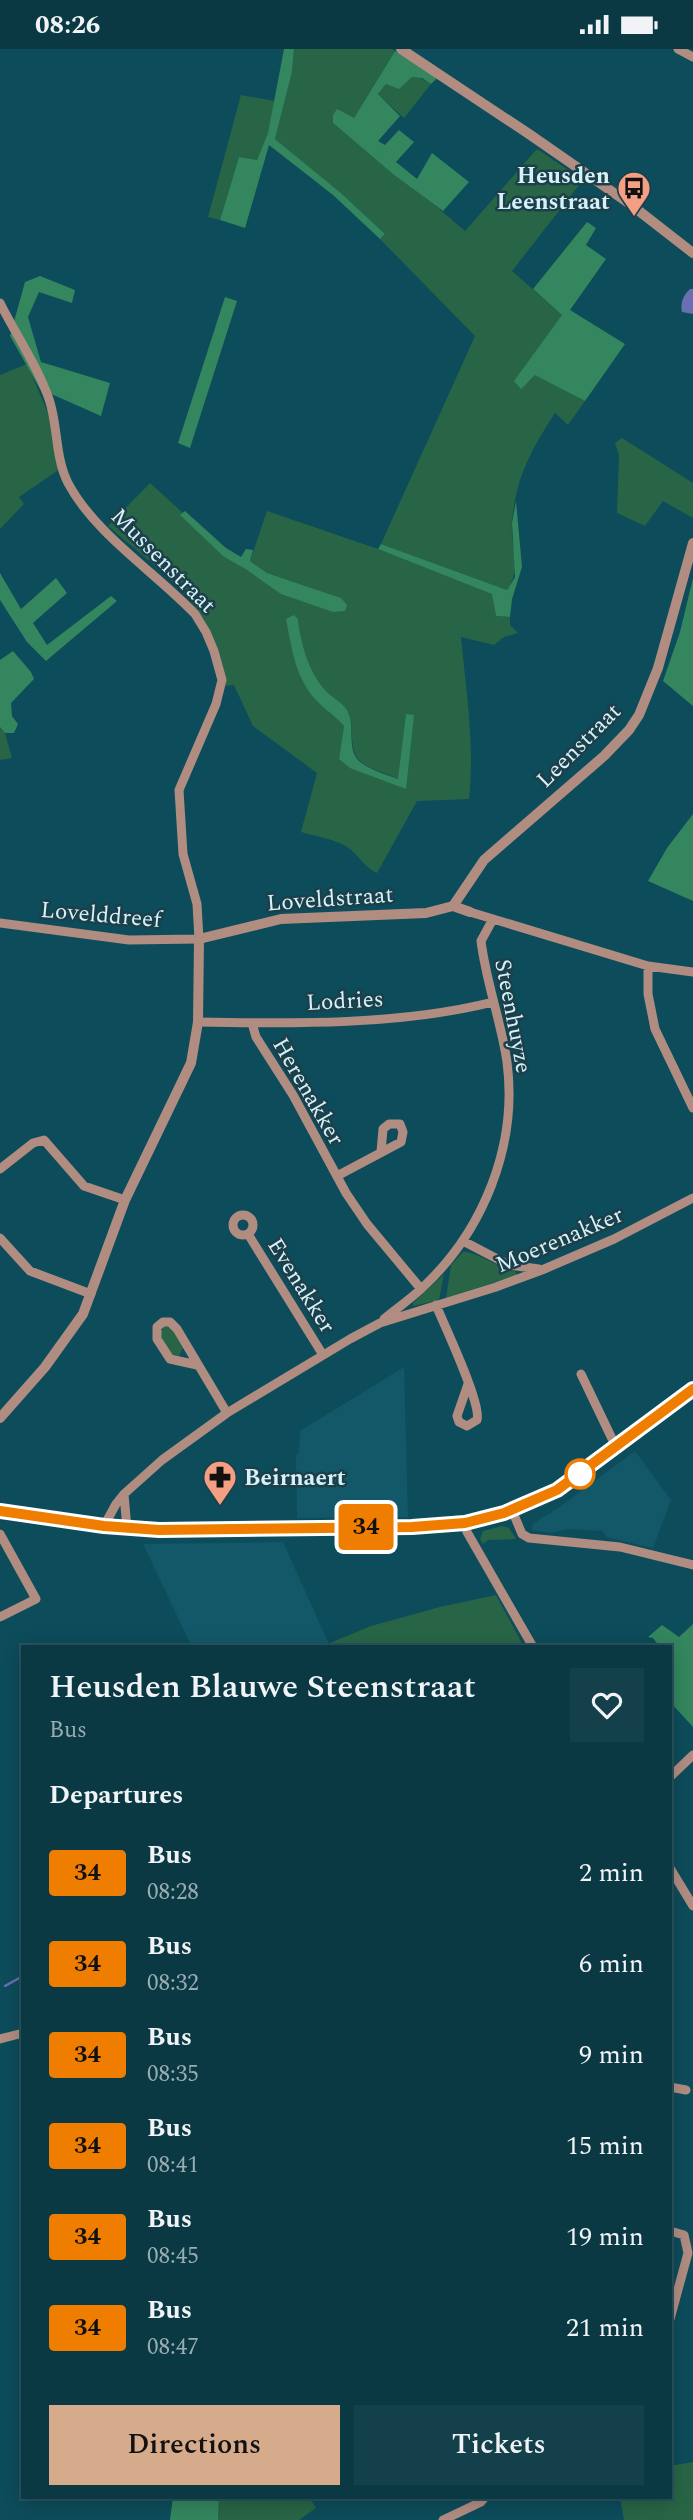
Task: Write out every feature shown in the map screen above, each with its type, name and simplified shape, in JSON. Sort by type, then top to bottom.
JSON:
[{"type":"street","points":[[401,49],[529,134],[692,249]]},
{"type":"street","points":[[678,49],[693,57]]},
{"type":"street","name":"Mussenstraat","points":[[0,303],[40,375],[50,400],[64,471],[79,501],[103,528],[195,614],[206,632],[221,671],[221,687],[216,704],[179,796],[183,854],[197,904],[199,939]]},
{"type":"street","name":"Leenstraat","points":[[453,906],[484,860],[604,756],[629,730],[639,715],[658,668],[693,543]]},
{"type":"street","points":[[453,906],[648,966],[693,972]]},
{"type":"street","name":"Loveldstraat","points":[[199,939],[281,919],[426,913],[453,906]]},
{"type":"street","name":"Steenhuyze","points":[[380,1323],[421,1289],[463,1241],[489,1193],[505,1136],[507,1062],[481,941],[493,919]]},
{"type":"street","name":"Lovelddreef","points":[[0,923],[129,940],[199,939]]},
{"type":"street","points":[[0,1418],[70,1334],[83,1314],[125,1201],[191,1063],[198,1022],[199,939]]},
{"type":"street","points":[[648,966],[648,993],[654,1029],[693,1108]]},
{"type":"street","name":"Lodries","points":[[198,1022],[252,1023],[435,1014],[493,1002]]},
{"type":"street","name":"Herenakker","points":[[252,1023],[256,1037],[293,1095],[337,1176],[367,1224],[421,1289]]},
{"type":"street","points":[[0,1169],[33,1143],[44,1140],[84,1186],[125,1201]]},
{"type":"street","name":"Herenakker","points":[[337,1176],[381,1152]]},
{"type":"street","name":"Moerenakker","points":[[104,1526],[124,1494],[162,1460],[227,1413],[380,1323],[542,1270],[614,1239],[693,1198]]},
{"type":"street","name":"Evenakker","points":[[248,1234],[323,1355]]},
{"type":"street","points":[[0,1238],[30,1271],[91,1294]]},
{"type":"street","points":[[463,1241],[509,1265],[542,1270]]},
{"type":"street","points":[[436,1305],[468,1384]]},
{"type":"street","points":[[198,1365],[170,1359],[157,1339],[156,1327],[163,1322],[170,1322],[177,1329],[227,1413]]},
{"type":"street","points":[[581,1374],[615,1447]]},
{"type":"street","points":[[0,1513],[127,1529],[159,1530],[412,1527],[465,1523],[513,1514],[557,1490],[693,1389]]},
{"type":"street","points":[[124,1494],[127,1529]]},
{"type":"street","points":[[513,1514],[522,1534],[536,1540],[602,1544],[693,1565]]},
{"type":"street","points":[[465,1523],[475,1546],[532,1645]]},
{"type":"street","points":[[0,1534],[37,1598],[0,1618]]},
{"type":"street","points":[[672,1775],[693,1755]]},
{"type":"street","points":[[672,1871],[693,1906]]},
{"type":"street","points":[[0,2039],[21,2034]]},
{"type":"street","points":[[672,2087],[687,2090]]},
{"type":"street","points":[[672,2232],[684,2235],[688,2253],[672,2312]]},
{"type":"street","points":[[443,2520],[483,2499]]},
{"type":"shaded area","points":[[404,1367],[408,1517],[297,1518],[296,1455],[299,1453],[300,1431]]},
{"type":"shaded area","points":[[635,1451],[671,1500],[653,1548],[606,1537],[603,1531],[567,1529],[551,1533],[532,1530],[533,1524]]},
{"type":"shaded area","points":[[283,1542],[329,1644],[191,1645],[143,1544]]},
{"type":"green space","points":[[284,49],[294,49],[292,72],[275,139],[341,193],[385,234],[380,239],[333,195],[269,145],[245,228],[220,220],[239,157],[257,160],[268,133]]},
{"type":"green space","points":[[294,49],[395,51],[354,118],[333,123],[465,231],[537,149],[583,180],[512,271],[562,315],[529,383],[535,374],[585,401],[568,425],[555,413],[521,477],[512,522],[515,565],[507,590],[381,544],[475,336],[380,239],[385,234],[341,193],[275,139],[292,72]]},
{"type":"green space","points":[[395,51],[437,78],[431,84],[422,78],[412,77],[399,89],[386,84],[378,94],[400,116],[378,141],[385,145],[399,130],[414,142],[396,162],[417,179],[432,153],[469,182],[443,211],[394,175],[333,123],[333,115],[337,109],[354,118]]},
{"type":"green space","points":[[417,76],[431,84],[404,118],[378,94],[386,84],[399,88]]},
{"type":"green space","points":[[241,95],[275,101],[268,133],[257,160],[239,157],[220,220],[208,217]]},
{"type":"green space","points":[[587,222],[596,228],[586,245],[606,259],[570,310],[625,344],[585,401],[535,375],[521,389],[514,381],[562,315],[533,289]]},
{"type":"green space","points":[[40,276],[75,290],[72,303],[39,292],[28,317],[41,362],[110,383],[101,416],[40,389],[10,336],[25,282]]},
{"type":"green space","points":[[225,297],[237,301],[190,448],[178,443]]},
{"type":"green space","points":[[27,364],[48,413],[60,469],[19,497],[24,504],[0,529],[0,375]]},
{"type":"green space","points":[[622,438],[693,483],[693,518],[663,501],[645,526],[617,513],[619,455],[615,443]]},
{"type":"green space","points":[[150,483],[183,513],[181,515],[224,557],[247,570],[341,598],[267,573],[250,561],[267,511],[378,549],[493,594],[496,616],[510,617],[510,625],[518,633],[504,637],[494,645],[461,637],[470,738],[469,799],[417,801],[377,873],[346,846],[301,832],[317,773],[253,726],[234,685],[226,686],[221,659],[200,613],[185,594],[108,526]],"holes":[[[294,616],[298,619],[301,639],[315,676],[350,716],[354,750],[360,761],[399,779],[406,714],[406,789],[339,759],[344,726],[318,702]]]},
{"type":"green space","points":[[516,501],[522,567],[512,599],[510,617],[496,616],[492,594],[378,549],[381,544],[507,590],[515,577],[512,523]]},
{"type":"green space","points":[[185,511],[226,548],[241,557],[246,549],[253,550],[250,561],[267,573],[341,598],[347,605],[345,611],[333,612],[281,594],[224,557],[180,515]]},
{"type":"green space","points":[[0,573],[21,609],[56,578],[67,593],[33,623],[47,645],[111,596],[117,601],[46,661],[27,642],[0,600]]},
{"type":"green space","points":[[693,578],[693,706],[663,681],[680,632]]},
{"type":"green space","points":[[294,615],[298,619],[301,639],[315,676],[350,716],[353,750],[359,761],[398,779],[406,714],[414,715],[406,789],[350,768],[339,759],[344,726],[316,700],[303,682],[286,619]]},
{"type":"green space","points":[[13,651],[34,679],[11,703],[12,716],[18,724],[14,733],[5,733],[0,727],[0,660]]},
{"type":"green space","points":[[0,727],[5,733],[12,758],[0,760]]},
{"type":"green space","points":[[693,814],[693,901],[648,881],[667,848]]},
{"type":"green space","points":[[463,1252],[515,1271],[517,1275],[446,1298],[451,1265]]},
{"type":"green space","points":[[444,1274],[439,1300],[413,1306],[413,1303]]},
{"type":"green space","points":[[165,1326],[171,1328],[183,1348],[179,1356],[171,1354],[160,1335]]},
{"type":"green space","points":[[502,1526],[509,1528],[516,1539],[488,1540],[483,1544],[480,1539],[483,1531]]},
{"type":"green space","points":[[496,1595],[523,1645],[325,1645],[371,1626]]},
{"type":"green space","points":[[693,1624],[693,1727],[672,1704],[672,1645],[658,1645],[653,1638],[648,1637],[662,1625],[679,1637]]},
{"type":"green space","points":[[693,2462],[693,2520],[624,2520],[620,2499],[672,2499],[672,2466]]},
{"type":"green space","points":[[173,2499],[219,2499],[218,2520],[170,2520]]},
{"type":"green space","points":[[219,2499],[310,2499],[316,2508],[299,2520],[218,2520]]},
{"type":"water","points":[[693,289],[693,314],[682,312],[681,309],[684,297]]},
{"type":"waterway","points":[[5,1986],[21,1977]]},
{"type":"bus line","name":"34","points":[[0,1511],[127,1529],[159,1530],[412,1527],[465,1523],[504,1513],[557,1490],[693,1389]]},
{"type":"place","name":"Heusden Leenstraat","points":[[634,218]]},
{"type":"place","name":"Beirnaert","points":[[220,1507]]}]
